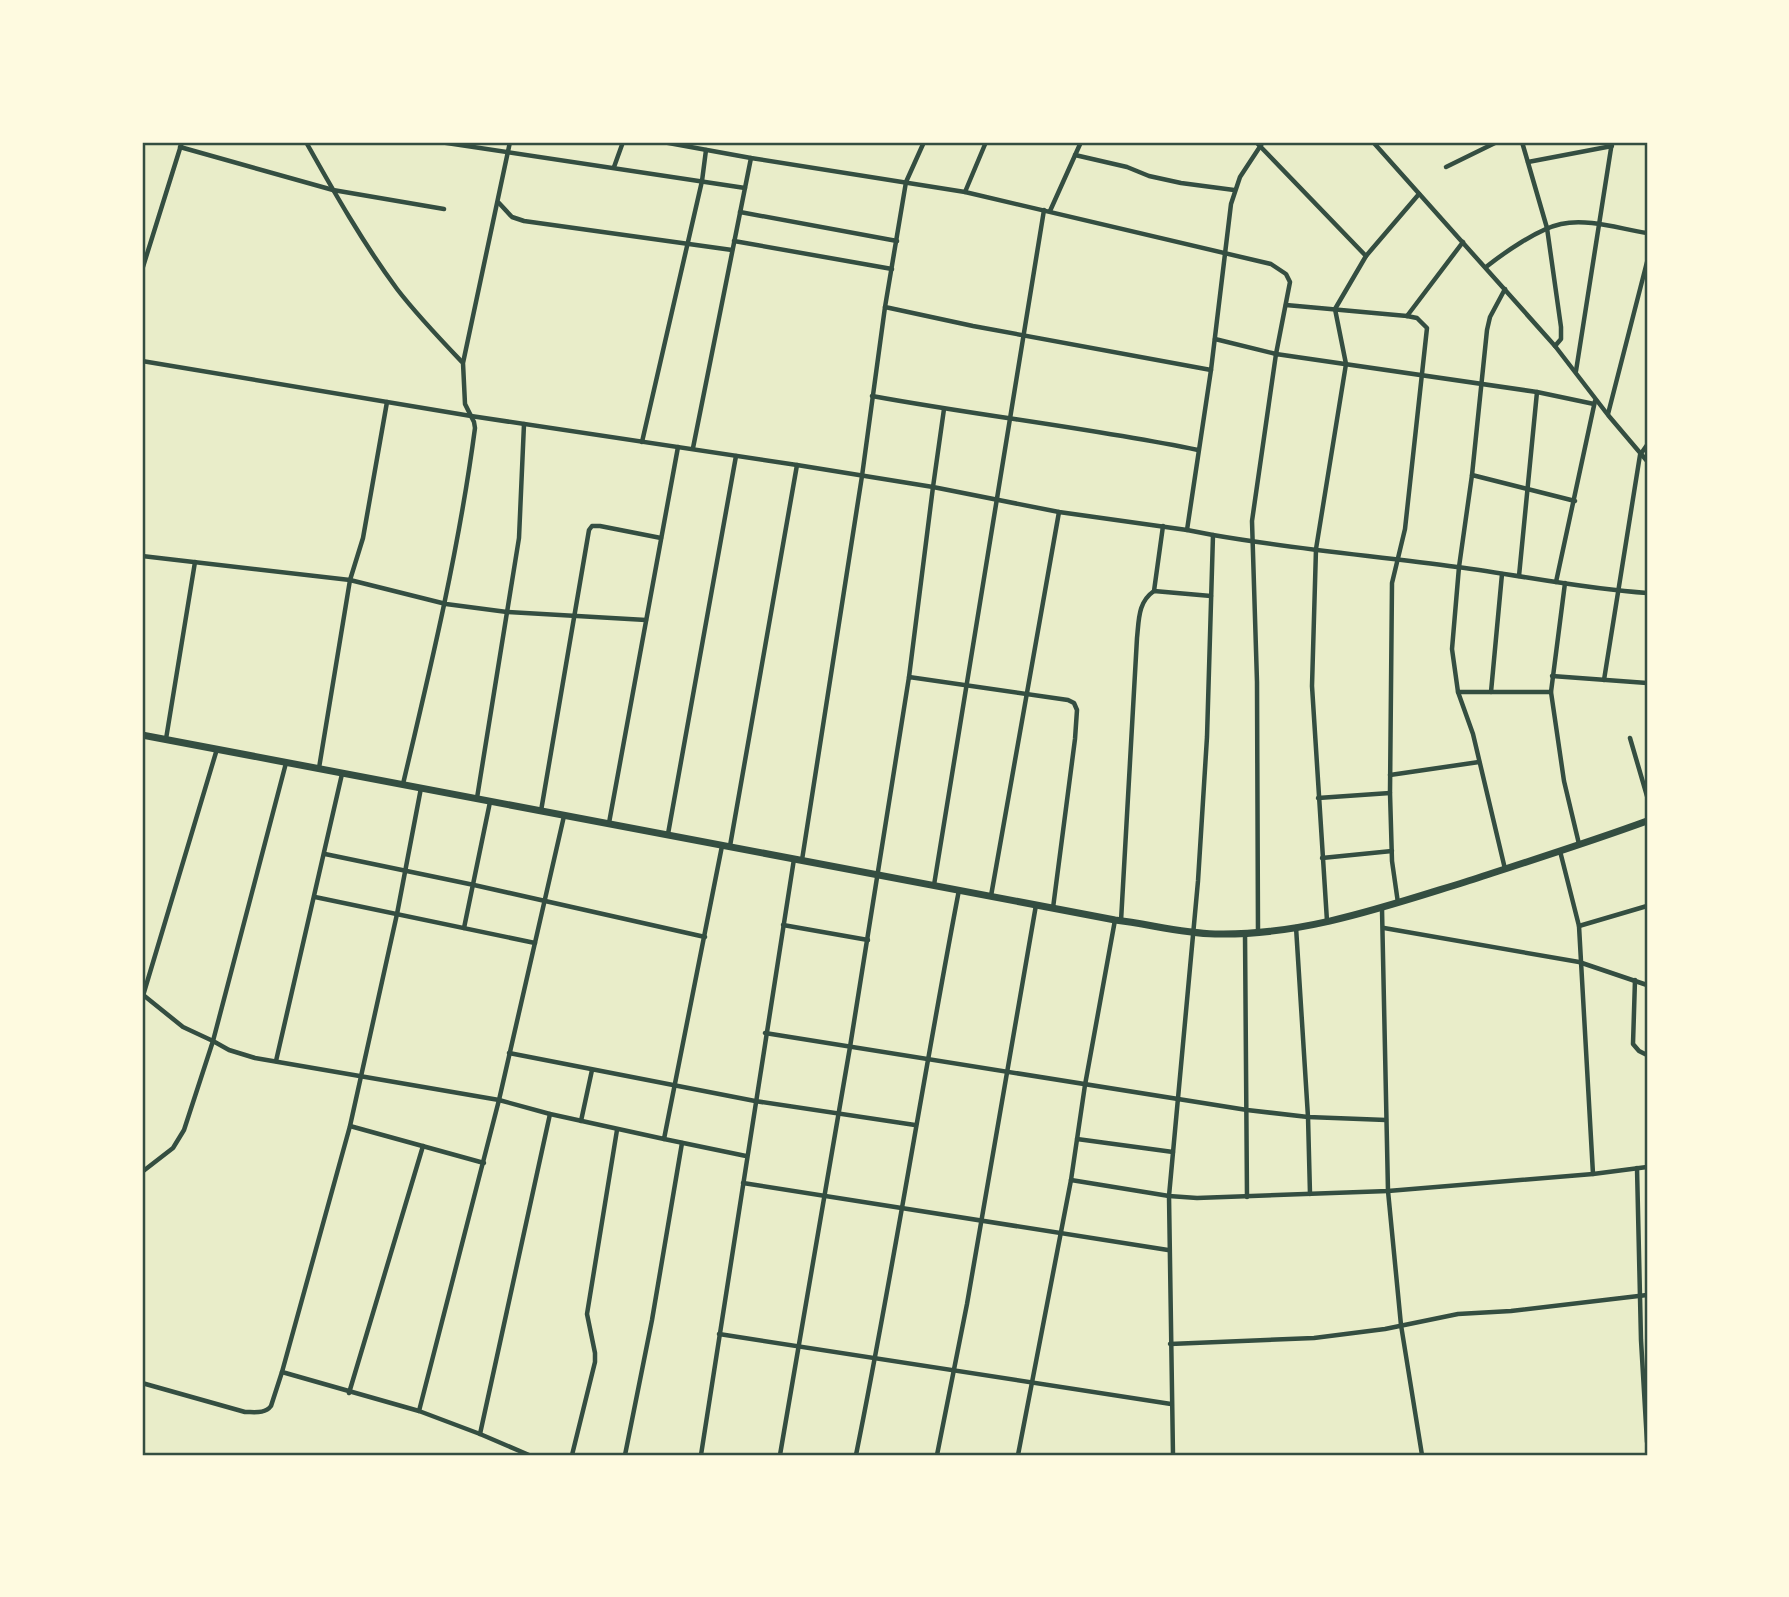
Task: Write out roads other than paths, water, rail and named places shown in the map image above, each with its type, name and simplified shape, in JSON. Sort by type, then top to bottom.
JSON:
[{"type":"main road","points":[[142,735],[1193,933],[1258,932],[1327,922],[1382,909],[1647,821]]},
{"type":"street","points":[[306,142],[333,190],[397,288],[431,330],[463,363]]},
{"type":"street","points":[[440,142],[745,188]]},
{"type":"street","points":[[404,784],[446,604],[464,512],[475,428],[465,404],[463,363],[510,142]]},
{"type":"street","points":[[614,168],[623,142]]},
{"type":"street","points":[[663,142],[965,192],[1226,253],[1279,268],[1286,274],[1290,282],[1276,354],[1252,521],[1257,682],[1258,932]]},
{"type":"street","points":[[701,1455],[765,1033],[783,925],[798,859],[862,476],[885,306],[906,182],[924,142]]},
{"type":"street","points":[[965,192],[986,142]]},
{"type":"street","points":[[934,885],[996,500],[1047,210],[1081,142]]},
{"type":"street","points":[[1373,142],[1555,346],[1647,461]]},
{"type":"street","points":[[1446,167],[1497,142]]},
{"type":"street","points":[[1522,142],[1547,228],[1561,327],[1561,339],[1555,346]]},
{"type":"street","points":[[1187,530],[1211,370],[1231,204],[1234,190],[1260,143],[1366,256]]},
{"type":"street","points":[[1528,162],[1612,144],[1576,372]]},
{"type":"street","points":[[142,270],[181,145],[333,190],[444,209]]},
{"type":"street","points":[[642,442],[702,181],[706,150]]},
{"type":"street","points":[[1075,155],[1127,167],[1149,176],[1234,190]]},
{"type":"street","points":[[692,448],[751,158]]},
{"type":"street","points":[[1327,922],[1312,686],[1316,549],[1346,364],[1335,309],[1366,256],[1419,194]]},
{"type":"street","points":[[498,202],[507,213],[524,221],[732,250]]},
{"type":"street","points":[[740,212],[897,241]]},
{"type":"street","points":[[1486,267],[1547,228],[1573,222],[1647,233]]},
{"type":"street","points":[[734,241],[892,269]]},
{"type":"street","points":[[1407,316],[1463,242]]},
{"type":"street","points":[[1608,415],[1647,262]]},
{"type":"street","points":[[1505,289],[1490,317],[1459,567],[1452,649],[1458,692],[1479,762],[1505,869]]},
{"type":"street","points":[[1286,305],[1407,316],[1417,318],[1427,328],[1405,529],[1392,583],[1390,793],[1392,851],[1398,904]]},
{"type":"street","points":[[885,306],[1211,370]]},
{"type":"street","points":[[1215,339],[1276,354],[1537,392],[1594,404]]},
{"type":"street","points":[[142,361],[471,416],[933,487],[1059,512],[1253,542],[1647,593]]},
{"type":"street","points":[[1519,576],[1537,392]]},
{"type":"street","points":[[872,396],[1119,434],[1198,450]]},
{"type":"street","points":[[1556,582],[1596,397]]},
{"type":"street","points":[[319,768],[350,580],[363,538],[387,402]]},
{"type":"street","points":[[780,1455],[868,940],[909,677],[944,409]]},
{"type":"street","points":[[477,799],[519,538],[524,424]]},
{"type":"street","points":[[1604,680],[1640,455],[1647,445]]},
{"type":"street","points":[[609,823],[678,447]]},
{"type":"street","points":[[668,835],[736,456]]},
{"type":"street","points":[[664,1139],[673,1086],[726,846],[797,465]]},
{"type":"street","points":[[1472,475],[1575,501]]},
{"type":"street","points":[[991,896],[1059,512]]},
{"type":"street","points":[[541,811],[589,530],[593,526],[600,526],[661,538]]},
{"type":"street","points":[[1154,591],[1163,526]]},
{"type":"street","points":[[1173,1455],[1169,1196],[1193,933],[1206,751],[1213,535]]},
{"type":"street","points":[[142,556],[350,580],[446,604],[507,612],[646,620]]},
{"type":"street","points":[[166,739],[195,562]]},
{"type":"street","points":[[1491,692],[1502,574]]},
{"type":"street","points":[[1565,583],[1551,692],[1564,781],[1579,845]]},
{"type":"street","points":[[1018,1455],[1071,1180],[1085,1085],[1118,920],[1141,607],[1145,598],[1154,591],[1211,596]]},
{"type":"street","points":[[1552,676],[1647,683]]},
{"type":"street","points":[[909,677],[1074,703],[1077,710],[1053,908]]},
{"type":"street","points":[[1458,692],[1551,692]]},
{"type":"street","points":[[1630,738],[1647,796]]},
{"type":"street","points":[[217,749],[142,996],[183,1027],[241,1055],[499,1100],[617,1130],[746,1156]]},
{"type":"street","points":[[142,1172],[173,1148],[184,1130],[213,1041],[286,762]]},
{"type":"street","points":[[1390,775],[1479,762]]},
{"type":"street","points":[[276,1061],[342,773]]},
{"type":"street","points":[[142,1383],[245,1412],[258,1413],[271,1406],[350,1126],[397,914],[421,788]]},
{"type":"street","points":[[1318,798],[1390,793]]},
{"type":"street","points":[[464,928],[490,801]]},
{"type":"street","points":[[419,1412],[484,1163],[564,816]]},
{"type":"street","points":[[1322,858],[1392,851]]},
{"type":"street","points":[[1560,851],[1578,926],[1592,1174]]},
{"type":"street","points":[[325,854],[705,937]]},
{"type":"street","points":[[856,1455],[876,1358],[915,1125],[959,890]]},
{"type":"street","points":[[315,897],[535,943]]},
{"type":"street","points":[[936,1455],[954,1371],[1036,904]]},
{"type":"street","points":[[1578,926],[1645,908]]},
{"type":"street","points":[[1382,909],[1388,1191],[1401,1325],[1422,1455]]},
{"type":"street","points":[[783,925],[868,940]]},
{"type":"street","points":[[1296,926],[1310,1194]]},
{"type":"street","points":[[1384,928],[1579,962],[1647,985]]},
{"type":"street","points":[[1245,933],[1247,1197]]},
{"type":"street","points":[[1635,980],[1633,1044],[1647,1055]]},
{"type":"street","points":[[765,1033],[1247,1110],[1308,1117],[1386,1120]]},
{"type":"street","points":[[509,1054],[755,1101],[915,1125]]},
{"type":"street","points":[[581,1121],[592,1070]]},
{"type":"street","points":[[480,1434],[550,1114]]},
{"type":"street","points":[[350,1126],[484,1163]]},
{"type":"street","points":[[572,1455],[595,1362],[587,1314],[617,1130]]},
{"type":"street","points":[[1077,1139],[1173,1152]]},
{"type":"street","points":[[625,1455],[652,1320],[682,1143]]},
{"type":"street","points":[[349,1393],[423,1146]]},
{"type":"street","points":[[1071,1180],[1197,1199],[1388,1191],[1647,1167]]},
{"type":"street","points":[[1637,1168],[1644,1295],[1641,1340],[1647,1442]]},
{"type":"street","points":[[743,1183],[1168,1250]]},
{"type":"street","points":[[1170,1344],[1314,1338],[1458,1314],[1511,1311],[1644,1295]]},
{"type":"street","points":[[719,1334],[1171,1404]]},
{"type":"street","points":[[282,1372],[419,1412],[529,1455]]}]
